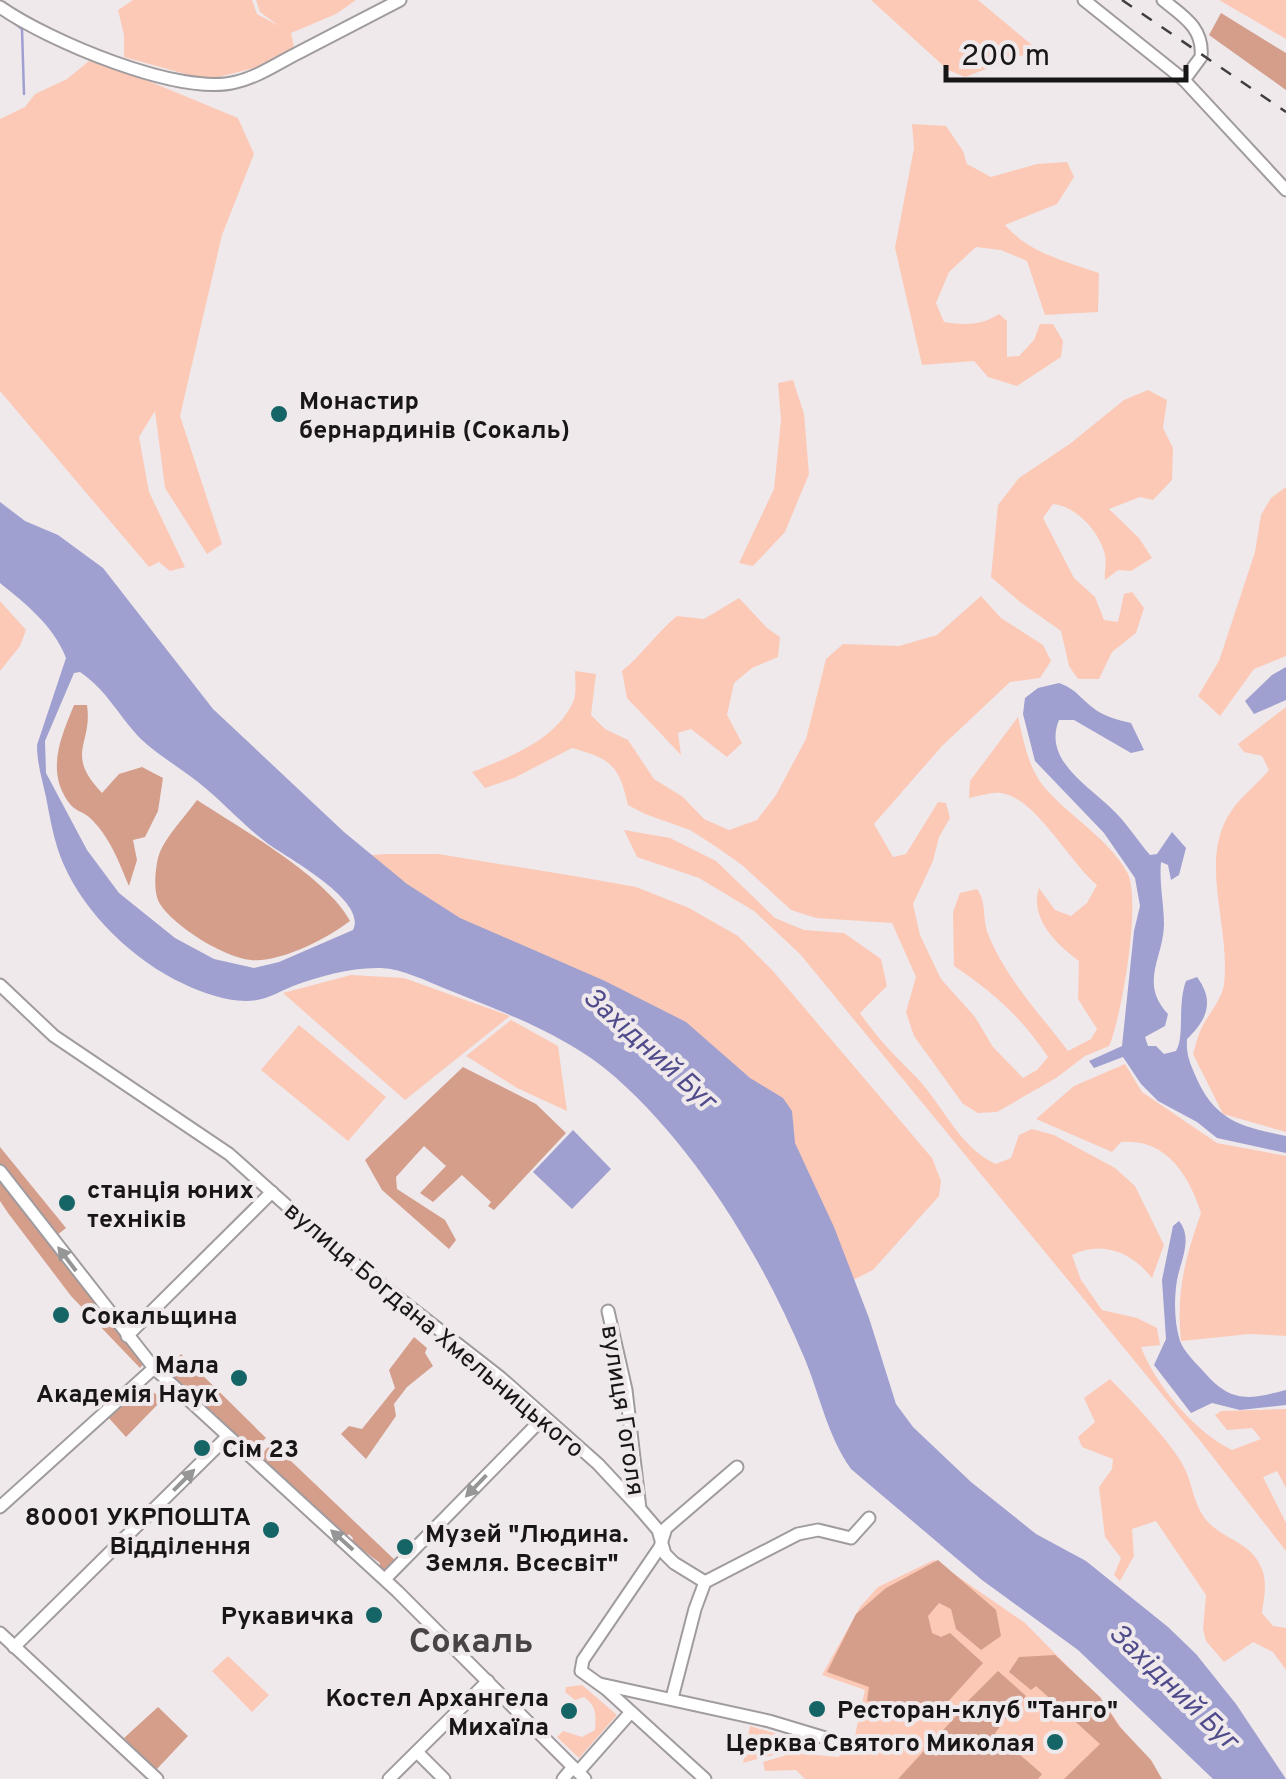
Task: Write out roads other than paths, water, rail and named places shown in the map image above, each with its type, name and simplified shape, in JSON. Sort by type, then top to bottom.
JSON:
[{"type":"street","points":[[0,7],[30,26],[96,54],[172,80],[210,87],[256,75],[400,0]]},
{"type":"street","points":[[1084,0],[1184,80],[1286,190]]},
{"type":"street","points":[[1164,0],[1199,34],[1202,56],[1184,80]]},
{"type":"street","name":"вулиця Богдана Хмельницького","points":[[0,985],[54,1036],[229,1154],[334,1246],[501,1378],[640,1509],[663,1542],[665,1554],[705,1582]]},
{"type":"street","points":[[0,1171],[154,1368],[385,1580],[579,1773]]},
{"type":"street","points":[[127,1336],[272,1192]]},
{"type":"street","name":"вулиця Гоголя","points":[[608,1311],[626,1390],[640,1509]]},
{"type":"street","points":[[0,1507],[154,1368]]},
{"type":"street","points":[[385,1580],[544,1416]]},
{"type":"street","points":[[14,1646],[228,1436]]},
{"type":"street","points":[[705,1779],[581,1671],[583,1660],[663,1542],[666,1528],[737,1467]]},
{"type":"street","points":[[672,1698],[694,1609],[705,1582],[798,1534],[818,1530],[851,1538],[869,1518]]},
{"type":"street","points":[[0,1633],[157,1779]]},
{"type":"street","points":[[390,1779],[488,1681]]},
{"type":"street","points":[[600,1684],[672,1698],[832,1740]]},
{"type":"street","points":[[563,1779],[579,1773],[630,1712]]},
{"type":"street","points":[[417,1752],[444,1779]]},
{"type":"water","name":"Західний Буг","points":[[0,502],[25,521],[58,535],[103,568],[213,709],[344,832],[407,884],[460,918],[605,981],[686,1022],[750,1078],[783,1098],[792,1111],[795,1143],[834,1227],[869,1318],[896,1404],[913,1427],[971,1482],[1036,1534],[1086,1561],[1168,1627],[1196,1654],[1236,1704],[1286,1779],[1213,1779],[1078,1650],[982,1580],[851,1469],[830,1429],[787,1319],[724,1206],[672,1136],[596,1061],[534,1026],[398,971],[348,971],[303,982],[262,999],[238,1001],[201,991],[165,974],[113,934],[84,900],[63,863],[39,765],[37,745],[66,658],[47,626],[0,583]],"holes":[[[80,672],[149,746],[198,782],[267,843],[338,894],[355,919],[353,930],[279,962],[254,968],[214,959],[175,938],[119,893],[87,850],[46,773],[45,741],[74,673]]]},
{"type":"water","points":[[1286,667],[1286,700],[1254,714],[1245,701]]},
{"type":"water","points":[[1059,683],[1101,713],[1131,723],[1144,750],[1131,753],[1074,720],[1059,720],[1057,748],[1063,761],[1120,817],[1150,855],[1157,854],[1172,832],[1186,848],[1179,875],[1171,880],[1168,865],[1161,862],[1164,925],[1154,981],[1159,1003],[1168,1014],[1165,1026],[1145,1037],[1148,1046],[1156,1046],[1164,1054],[1176,1051],[1186,981],[1197,977],[1207,1002],[1200,1025],[1187,1039],[1196,1077],[1221,1113],[1243,1125],[1286,1136],[1286,1153],[1217,1138],[1158,1101],[1123,1057],[1094,1068],[1089,1061],[1122,1046],[1140,906],[1135,878],[1104,833],[1035,761],[1023,714],[1025,698],[1038,688]]},
{"type":"water","points":[[573,1130],[611,1169],[572,1209],[533,1172]]},
{"type":"water","points":[[1179,1221],[1186,1242],[1175,1303],[1182,1345],[1223,1389],[1250,1397],[1286,1390],[1286,1405],[1240,1410],[1212,1403],[1191,1413],[1154,1365],[1166,1339],[1162,1280],[1173,1226]]},
{"type":"waterway","points":[[9,19],[22,29],[24,94]]},
{"type":"railway","points":[[1122,0],[1286,112]]},
{"type":"place","name":"Монастир бернардинів (Сокаль)","points":[[279,414]]},
{"type":"place","name":"станція юних техніків","points":[[67,1203]]},
{"type":"place","name":"Сокальщина","points":[[61,1315]]},
{"type":"place","name":"Мала Академія Наук","points":[[239,1378]]},
{"type":"place","name":"Сім 23","points":[[202,1448]]},
{"type":"place","name":"80001 УКРПОШТА Відділення","points":[[271,1530]]},
{"type":"place","name":"Музей \"Людина. Земля. Всесвіт\"","points":[[405,1547]]},
{"type":"place","name":"Рукавичка","points":[[374,1615]]},
{"type":"place","name":"Ресторан-клуб \"Танго\"","points":[[817,1709]]},
{"type":"place","name":"Костел Архангела Михаїла","points":[[569,1711]]},
{"type":"place","name":"Церква Святого Миколая","points":[[1055,1742]]},
{"type":"district","name":"Сокаль","points":[[471,1640]]}]
